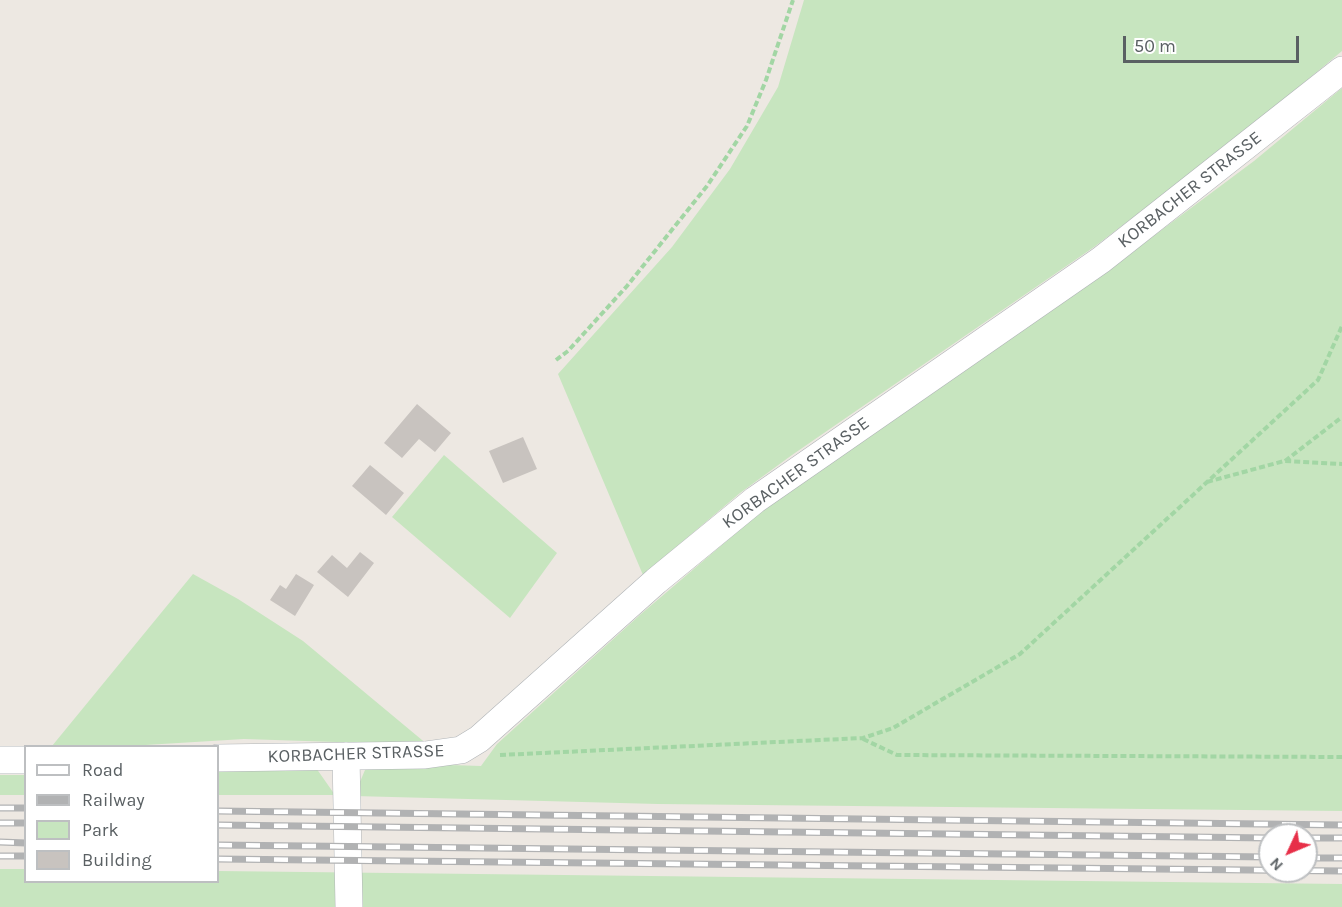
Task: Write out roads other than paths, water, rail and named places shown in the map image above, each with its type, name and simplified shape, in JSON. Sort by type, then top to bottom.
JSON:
[{"type":"street","name":"KORBACHER STRASSE","points":[[219,758],[425,755],[461,750],[479,739],[656,581],[755,500],[1101,260],[1342,70]]},
{"type":"street","points":[[346,756],[349,907]]},
{"type":"street","points":[[0,760],[24,760]]},
{"type":"railway","points":[[0,808],[24,808]]},
{"type":"railway","points":[[219,811],[1342,825]]},
{"type":"railway","points":[[0,823],[24,823]]},
{"type":"railway","points":[[219,825],[1258,838]]},
{"type":"railway","points":[[1318,838],[1342,838]]},
{"type":"railway","points":[[0,842],[24,843]]},
{"type":"railway","points":[[219,845],[1258,857]]},
{"type":"railway","points":[[0,856],[24,856]]},
{"type":"railway","points":[[1318,858],[1342,858]]},
{"type":"railway","points":[[219,859],[1342,871]]}]
